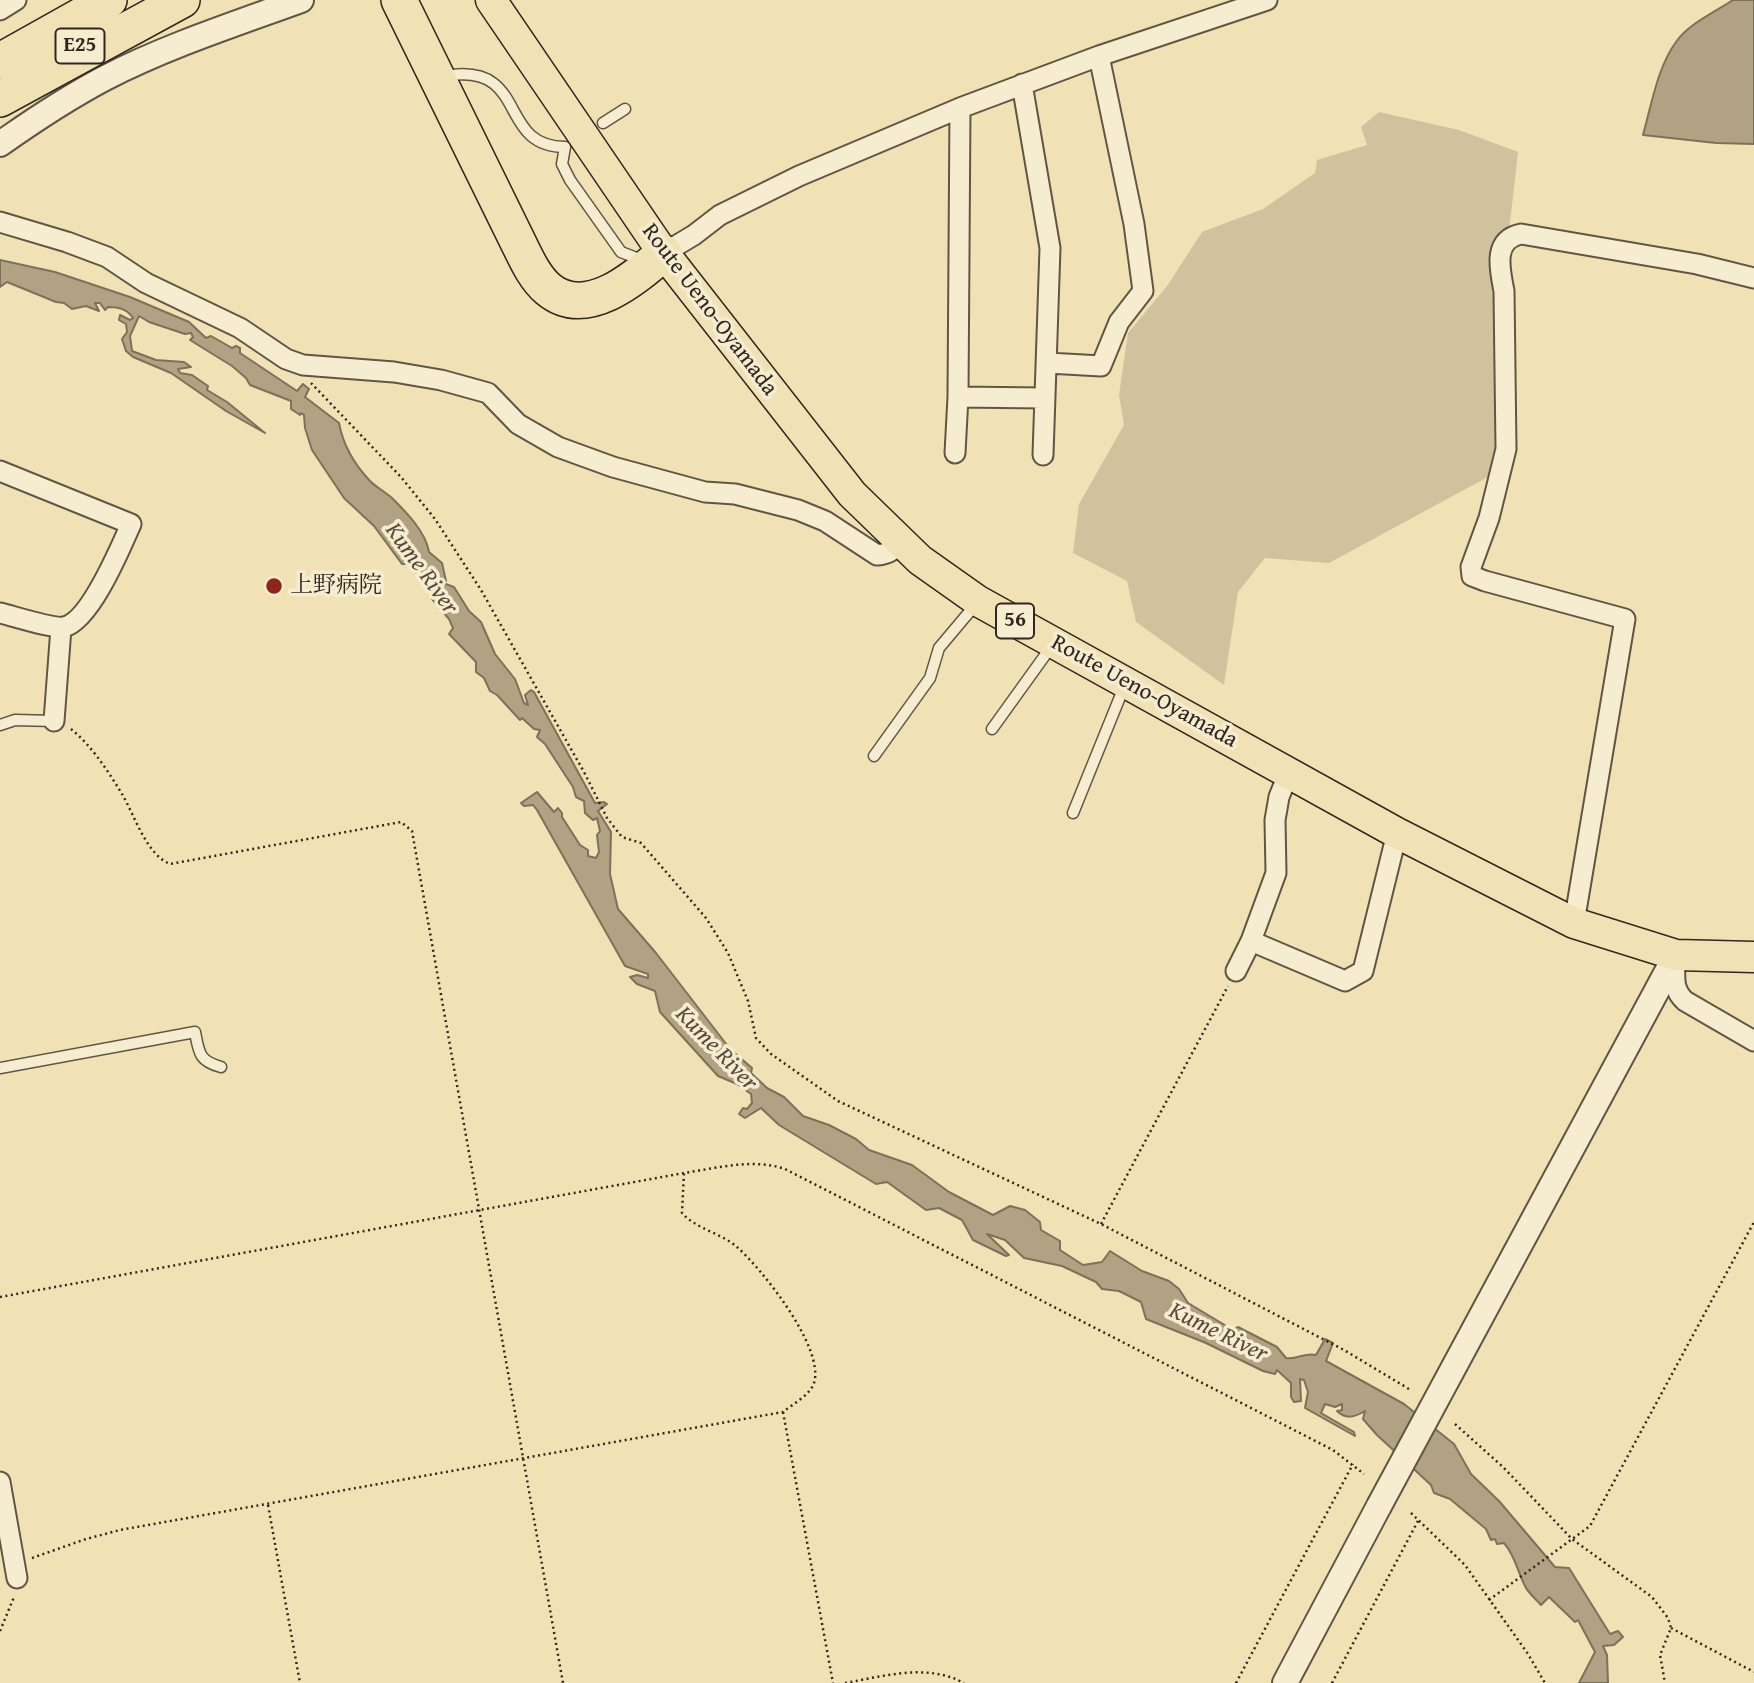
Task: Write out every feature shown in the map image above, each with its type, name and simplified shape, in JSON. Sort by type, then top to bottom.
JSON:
[{"type":"highway","points":[[0,48],[77,0]]},
{"type":"highway","name":"E25","points":[[0,61],[109,0]]},
{"type":"highway","name":"E25","points":[[0,90],[160,0]]},
{"type":"highway","points":[[0,99],[182,0]]},
{"type":"highway","points":[[399,0],[518,242],[545,287],[563,298],[599,297],[635,278],[654,253]]},
{"type":"highway","points":[[415,0],[536,247],[554,271],[571,280],[594,280],[654,253]]},
{"type":"main road","name":"Route Ueno-Oyamada","points":[[491,0],[654,253],[844,484],[920,561],[978,601],[1397,833],[1574,923],[1676,955],[1754,957]]},
{"type":"street","points":[[0,10],[16,0]]},
{"type":"street","points":[[3,140],[57,105],[106,78],[218,30],[301,0]]},
{"type":"street","points":[[654,253],[694,235],[720,215],[799,176],[960,108],[1100,56],[1265,0]]},
{"type":"street","points":[[1048,363],[1101,366],[1119,322],[1143,291],[1133,224],[1100,56]]},
{"type":"street","points":[[1023,84],[1049,248],[1048,363],[1043,454]]},
{"type":"street","points":[[955,453],[958,397],[960,108]]},
{"type":"street","points":[[0,222],[107,257],[146,283],[240,328],[286,359],[330,369],[394,372],[441,380],[488,393],[519,424],[569,451],[613,467],[705,492],[735,494],[798,510],[825,521],[877,555],[885,555],[894,550],[901,541]]},
{"type":"street","points":[[1574,923],[1625,619],[1472,576],[1471,566],[1489,518],[1506,449],[1501,249],[1505,241],[1521,234],[1697,264],[1754,278]]},
{"type":"street","points":[[958,397],[1044,398]]},
{"type":"street","points":[[0,471],[131,524],[89,604],[75,622],[61,628],[0,613]]},
{"type":"street","points":[[54,721],[61,628]]},
{"type":"street","points":[[1236,971],[1251,941],[1276,873],[1275,820],[1279,797],[1289,772]]},
{"type":"street","points":[[1251,941],[1345,981],[1363,971],[1397,833]]},
{"type":"street","points":[[1676,955],[1674,985],[1677,994],[1754,1041]]},
{"type":"street","points":[[1285,1683],[1676,955]]},
{"type":"street","points":[[0,1482],[17,1578]]},
{"type":"lane","points":[[452,75],[482,75],[494,83],[502,91],[523,129],[548,145],[565,148],[562,164],[570,180],[621,252],[654,253]]},
{"type":"lane","points":[[603,123],[625,109]]},
{"type":"lane","points":[[874,756],[930,678],[939,648],[978,601]]},
{"type":"lane","points":[[992,729],[1054,643]]},
{"type":"lane","points":[[1073,813],[1126,682]]},
{"type":"lane","points":[[0,726],[15,720],[54,721]]},
{"type":"lane","points":[[0,1068],[195,1032],[199,1054],[207,1063],[221,1067]]},
{"type":"path","points":[[286,359],[365,439],[435,519],[481,590],[584,772],[607,818],[622,837],[641,843],[706,918],[728,953],[748,1001],[756,1038],[771,1054],[838,1101],[1101,1224],[1344,1350],[1409,1389]]},
{"type":"path","points":[[54,721],[73,731],[92,749],[120,791],[147,844],[159,859],[170,864],[401,822],[412,831],[563,1683]]},
{"type":"path","points":[[1101,1224],[1236,971]]},
{"type":"path","points":[[0,1297],[684,1173],[769,1164],[1321,1443],[1364,1474]]},
{"type":"path","points":[[0,1631],[13,1600],[17,1578],[26,1560],[86,1539],[120,1530],[783,1412],[807,1394],[814,1384],[814,1360],[791,1311],[737,1247],[682,1213],[684,1173]]},
{"type":"path","points":[[1489,1600],[1590,1526],[1754,1222]]},
{"type":"path","points":[[783,1412],[833,1683]]},
{"type":"path","points":[[1455,1424],[1503,1467],[1572,1539],[1652,1597],[1668,1618],[1671,1628],[1660,1655],[1665,1683]]},
{"type":"path","points":[[1236,1683],[1353,1464]]},
{"type":"path","points":[[268,1505],[300,1683]]},
{"type":"path","points":[[1411,1513],[1459,1557],[1528,1654],[1545,1683]]},
{"type":"path","points":[[1332,1683],[1419,1520]]},
{"type":"path","points":[[1671,1628],[1754,1672]]},
{"type":"path","points":[[845,1683],[927,1671],[950,1675],[964,1683]]},
{"type":"shaded area","points":[[1379,112],[1459,130],[1518,152],[1509,232],[1497,472],[1329,563],[1265,558],[1238,592],[1224,685],[1136,622],[1127,581],[1073,553],[1079,504],[1124,425],[1119,395],[1128,333],[1167,286],[1202,232],[1263,209],[1315,173],[1317,160],[1367,145],[1361,127]]},
{"type":"water","points":[[1733,0],[1754,0],[1754,144],[1643,135],[1660,74],[1676,42],[1695,24]]},
{"type":"water","name":"Kume River","points":[[0,260],[55,272],[130,297],[189,322],[206,338],[211,336],[232,348],[240,348],[240,353],[297,391],[303,384],[309,389],[305,397],[339,423],[346,447],[359,468],[420,530],[429,552],[442,563],[446,581],[443,583],[454,587],[469,611],[481,622],[495,654],[515,679],[524,703],[528,705],[525,695],[531,690],[534,692],[595,803],[607,804],[598,811],[611,832],[610,874],[618,909],[656,953],[730,1049],[752,1068],[751,1073],[767,1088],[784,1097],[803,1116],[829,1125],[856,1139],[869,1150],[912,1165],[949,1192],[993,1215],[1010,1206],[1025,1210],[1040,1222],[1041,1230],[1060,1241],[1060,1250],[1083,1265],[1102,1262],[1110,1251],[1142,1271],[1169,1281],[1179,1289],[1188,1303],[1233,1330],[1238,1327],[1277,1347],[1286,1358],[1316,1355],[1325,1339],[1333,1343],[1326,1361],[1404,1404],[1454,1444],[1471,1474],[1499,1501],[1555,1567],[1569,1568],[1610,1634],[1618,1631],[1623,1637],[1614,1645],[1603,1646],[1607,1655],[1608,1683],[1579,1683],[1595,1652],[1578,1620],[1575,1622],[1549,1597],[1541,1605],[1526,1589],[1504,1543],[1497,1544],[1495,1539],[1491,1540],[1486,1529],[1450,1499],[1434,1493],[1431,1485],[1363,1419],[1365,1411],[1347,1417],[1337,1411],[1342,1410],[1342,1404],[1335,1407],[1325,1404],[1321,1413],[1354,1432],[1355,1436],[1305,1408],[1308,1392],[1304,1380],[1300,1379],[1301,1401],[1294,1402],[1291,1397],[1291,1383],[1277,1370],[1275,1374],[1263,1371],[1206,1343],[1146,1319],[1141,1302],[1119,1291],[1102,1289],[1096,1282],[1062,1266],[1024,1258],[1005,1240],[987,1234],[1009,1255],[1006,1256],[973,1240],[962,1220],[939,1208],[926,1210],[887,1182],[876,1184],[779,1125],[761,1108],[745,1118],[739,1114],[752,1103],[751,1094],[718,1076],[660,1012],[655,991],[637,984],[630,977],[637,975],[648,978],[648,974],[625,966],[537,810],[533,805],[524,806],[521,803],[537,792],[554,812],[558,808],[580,845],[588,850],[588,856],[596,858],[599,852],[597,835],[600,831],[597,818],[593,820],[585,813],[584,801],[576,797],[573,787],[545,744],[537,737],[540,730],[534,729],[522,718],[520,720],[490,691],[484,678],[476,672],[476,662],[449,634],[453,628],[449,619],[432,599],[423,578],[414,571],[412,564],[402,564],[374,526],[344,498],[312,450],[304,415],[291,409],[291,401],[250,385],[232,366],[190,340],[193,337],[191,333],[185,334],[139,316],[130,336],[132,351],[156,360],[184,362],[191,367],[178,369],[180,373],[192,375],[208,386],[207,390],[227,402],[265,433],[226,411],[171,373],[133,357],[126,351],[122,339],[127,332],[126,324],[119,320],[120,315],[130,320],[133,318],[125,311],[112,307],[105,310],[100,303],[95,303],[99,311],[86,306],[72,309],[64,303],[7,282],[0,287]]},
{"type":"place","name":"上野病院","points":[[274,586]]}]
